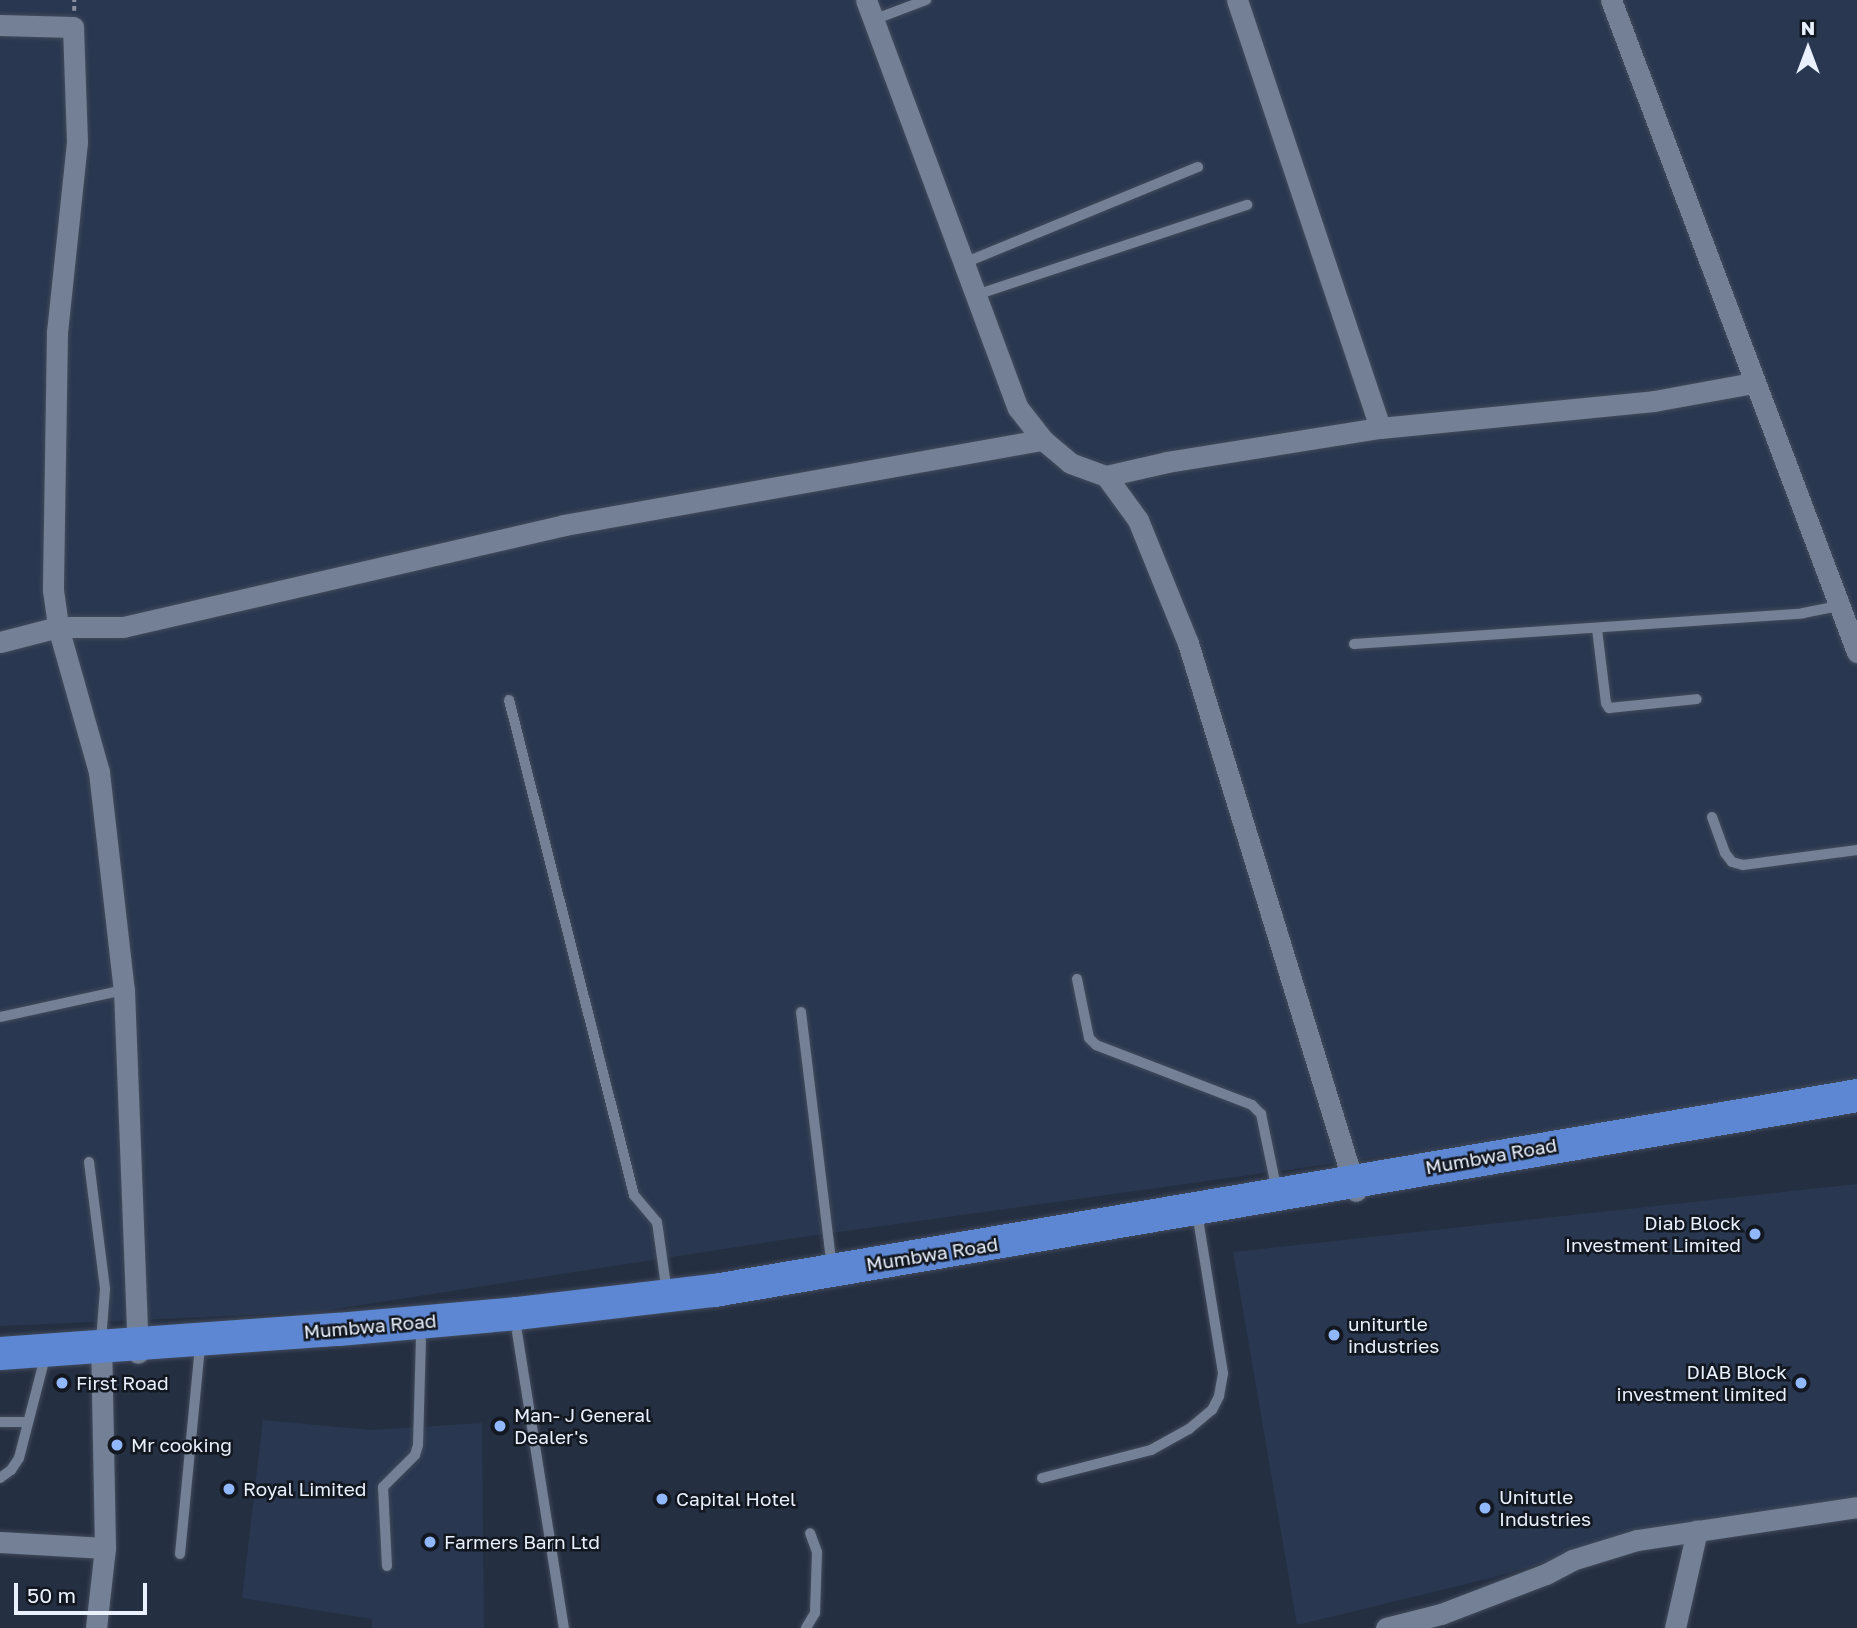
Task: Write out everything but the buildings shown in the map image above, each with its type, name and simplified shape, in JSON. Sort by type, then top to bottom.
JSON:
[{"type":"main road","name":"Mumbwa Road","points":[[138,1351],[199,1354],[517,1332],[722,1307],[1199,1225],[1355,1188],[1857,1096]]},
{"type":"main road","name":"Mumbwa Road","points":[[0,1353],[138,1351],[667,1296],[1278,1194],[1355,1188],[1857,1115]]},
{"type":"main road","name":"Mumbwa Road","points":[[0,1368],[43,1365],[101,1353]]},
{"type":"street","points":[[1237,0],[1380,428]]},
{"type":"street","points":[[1611,0],[1753,383],[1857,652]]},
{"type":"street","points":[[869,10],[1018,408],[1043,440],[1070,463],[1106,476],[1167,462],[1380,428],[1654,401],[1753,383]]},
{"type":"street","points":[[0,25],[73,27],[77,142],[57,331],[53,590],[58,627],[99,772],[124,990],[138,1351]]},
{"type":"street","points":[[0,642],[58,627],[123,627],[564,525],[1043,440]]},
{"type":"street","points":[[1106,476],[1138,520],[1188,643],[1355,1188]]},
{"type":"street","points":[[96,1628],[105,1548],[101,1353]]},
{"type":"street","points":[[1386,1628],[1442,1621],[1572,1560],[1637,1540],[1857,1507]]},
{"type":"street","points":[[1675,1628],[1697,1530]]},
{"type":"street","points":[[0,1542],[105,1548]]},
{"type":"lane","points":[[869,10],[926,0]]},
{"type":"lane","points":[[964,263],[1198,167]]},
{"type":"lane","points":[[976,295],[1247,205]]},
{"type":"lane","points":[[1354,644],[1803,613],[1840,606]]},
{"type":"lane","points":[[1597,629],[1606,703],[1609,708],[1697,699]]},
{"type":"lane","points":[[509,700],[634,1195],[657,1222],[667,1296]]},
{"type":"lane","points":[[1712,817],[1725,853],[1732,862],[1743,865],[1857,850]]},
{"type":"lane","points":[[1077,979],[1089,1038],[1096,1045],[1252,1105],[1261,1114],[1278,1194]]},
{"type":"lane","points":[[0,1017],[124,990]]},
{"type":"lane","points":[[801,1013],[833,1270]]},
{"type":"lane","points":[[89,1163],[105,1289],[101,1353]]},
{"type":"lane","points":[[1042,1478],[1151,1450],[1189,1429],[1212,1410],[1219,1396],[1223,1373],[1199,1225]]},
{"type":"lane","points":[[517,1332],[564,1628]]},
{"type":"lane","points":[[387,1566],[383,1487],[415,1455],[418,1445],[421,1339]]},
{"type":"lane","points":[[180,1554],[199,1354]]},
{"type":"lane","points":[[0,1478],[11,1470],[19,1458],[43,1365]]},
{"type":"lane","points":[[0,1422],[27,1422]]},
{"type":"lane","points":[[806,1628],[815,1613],[817,1552],[810,1533]]},
{"type":"shaded area","points":[[0,0],[1857,0],[1857,1091],[788,1239],[316,1312],[0,1326]]},
{"type":"shaded area","name":"uniturtle industries","points":[[1857,1184],[1857,1501],[1642,1534],[1491,1578],[1297,1625],[1233,1252]]},
{"type":"shaded area","name":"Farmers Barn Ltd","points":[[263,1420],[371,1430],[482,1423],[484,1628],[372,1628],[372,1619],[242,1598]]},
{"type":"place","name":"Diab Block Investment Limited","points":[[1755,1234]]},
{"type":"place","name":"uniturtle industries","points":[[1334,1335]]},
{"type":"place","name":"First Road","points":[[62,1383]]},
{"type":"place","name":"DIAB Block investment limited","points":[[1801,1383]]},
{"type":"place","name":"Man- J General Dealer's","points":[[500,1426]]},
{"type":"place","name":"Mr cooking","points":[[117,1445]]},
{"type":"place","name":"Royal Limited","points":[[229,1489]]},
{"type":"place","name":"Capital Hotel","points":[[662,1499]]},
{"type":"place","name":"Unitutle Industries","points":[[1485,1508]]},
{"type":"place","name":"Farmers Barn Ltd","points":[[430,1542]]}]
